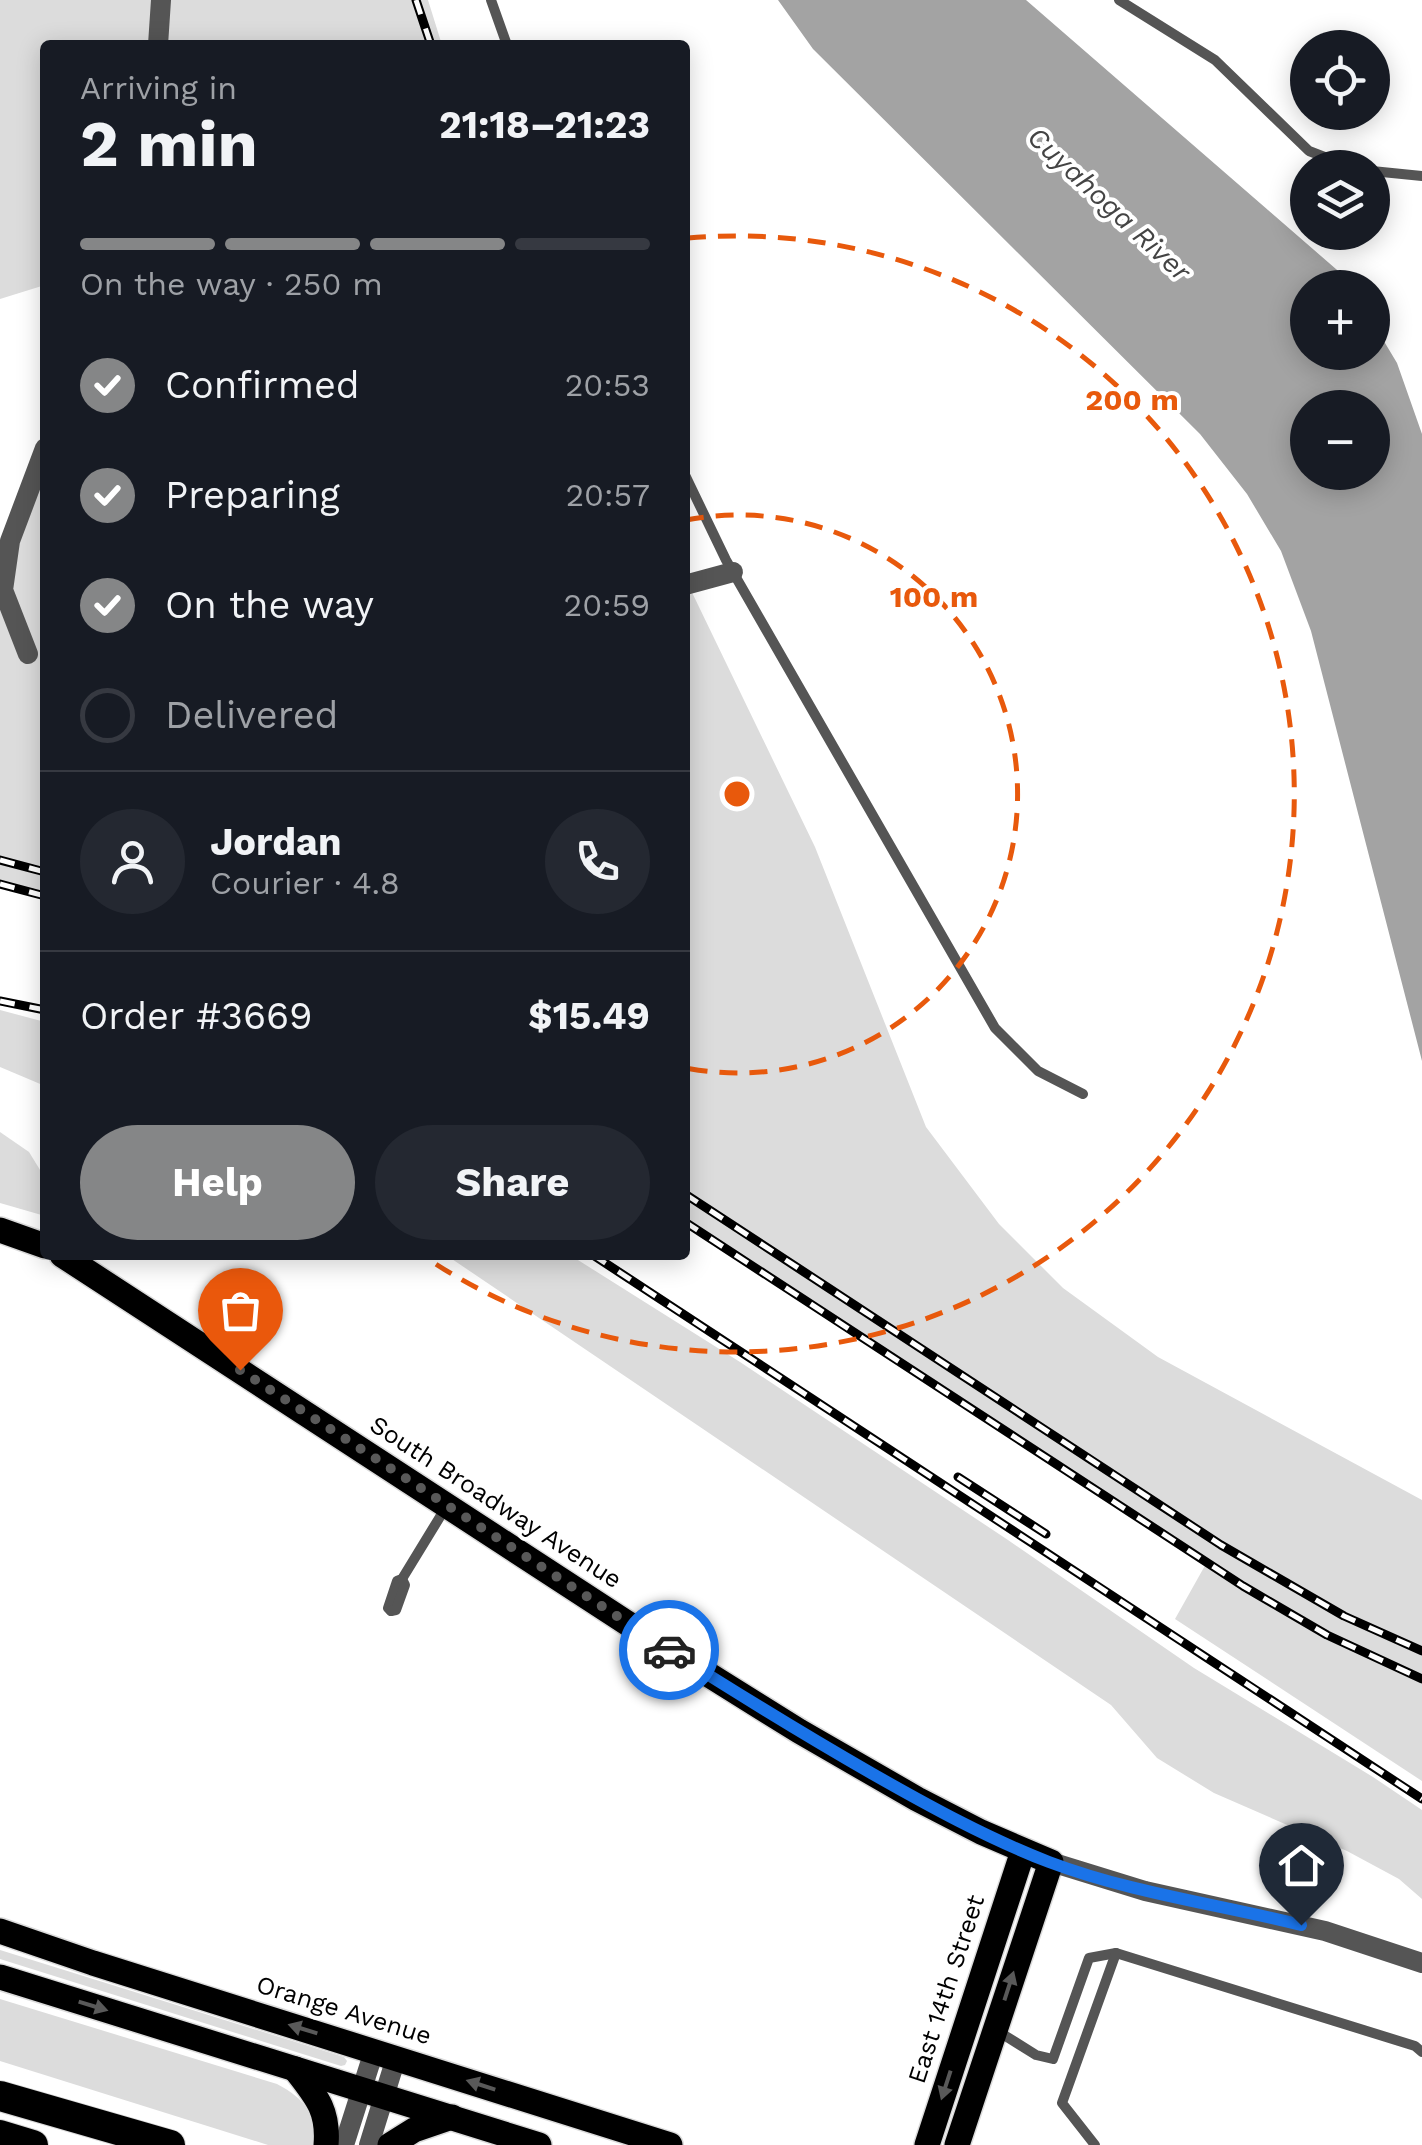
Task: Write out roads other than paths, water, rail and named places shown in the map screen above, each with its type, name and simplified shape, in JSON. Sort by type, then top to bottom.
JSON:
[{"type":"highway","points":[[0,2083],[129,2132]]},
{"type":"highway","points":[[0,2096],[170,2145]]},
{"type":"highway","points":[[0,2135],[32,2145]]},
{"type":"main road","points":[[0,1230],[40,1244]]},
{"type":"main road","name":"South Broadway Avenue","points":[[70,1260],[799,1731],[916,1799],[1050,1862]]},
{"type":"main road","name":"East 14th Street","points":[[927,2145],[1023,1851]]},
{"type":"main road","points":[[957,2145],[1050,1862]]},
{"type":"main road","name":"Orange Avenue","points":[[0,1931],[670,2145]]},
{"type":"main road","points":[[4,1977],[539,2145]]},
{"type":"main road","points":[[295,2069],[324,2111],[326,2145]]},
{"type":"main road","points":[[390,2145],[414,2130],[452,2117]]},
{"type":"street","points":[[158,40],[161,0]]},
{"type":"street","points":[[28,654],[3,590],[10,540],[40,461]]},
{"type":"street","points":[[690,584],[733,572]]},
{"type":"street","points":[[1050,1862],[1146,1892],[1325,1931],[1422,1963]]},
{"type":"street","points":[[368,2145],[373,2093],[385,2054]]},
{"type":"street","points":[[344,2145],[373,2093]]},
{"type":"lane","points":[[491,0],[505,40]]},
{"type":"lane","points":[[1119,0],[1215,60],[1308,150]]},
{"type":"lane","points":[[1390,173],[1422,176]]},
{"type":"lane","points":[[690,486],[733,572],[995,1028],[1038,1071],[1083,1094]]},
{"type":"lane","points":[[402,1578],[447,1506]]},
{"type":"lane","points":[[995,2030],[1036,2055],[1053,2059],[1089,1958],[1116,1953],[1415,2046],[1422,2052]]},
{"type":"lane","points":[[1095,2145],[1062,2103],[1116,1953]]},
{"type":"water","name":"Cuyahoga River","points":[[778,0],[1026,0],[1290,229],[1290,250],[1314,250],[1337,270],[1290,270],[1290,370],[1390,370],[1390,351],[1422,434],[1422,1061],[1311,631],[1281,551],[1247,494],[1200,434],[813,49]]},
{"type":"railway","points":[[416,0],[429,40]]},
{"type":"railway","points":[[0,860],[40,871]]},
{"type":"railway","points":[[0,884],[40,895]]},
{"type":"railway","points":[[0,1001],[40,1009]]},
{"type":"railway","points":[[690,1197],[1221,1545],[1344,1616],[1422,1651]]},
{"type":"railway","points":[[690,1225],[1243,1586],[1327,1635],[1422,1679]]},
{"type":"railway","points":[[601,1260],[1422,1799]]},
{"type":"railway","points":[[958,1477],[1046,1534]]}]
